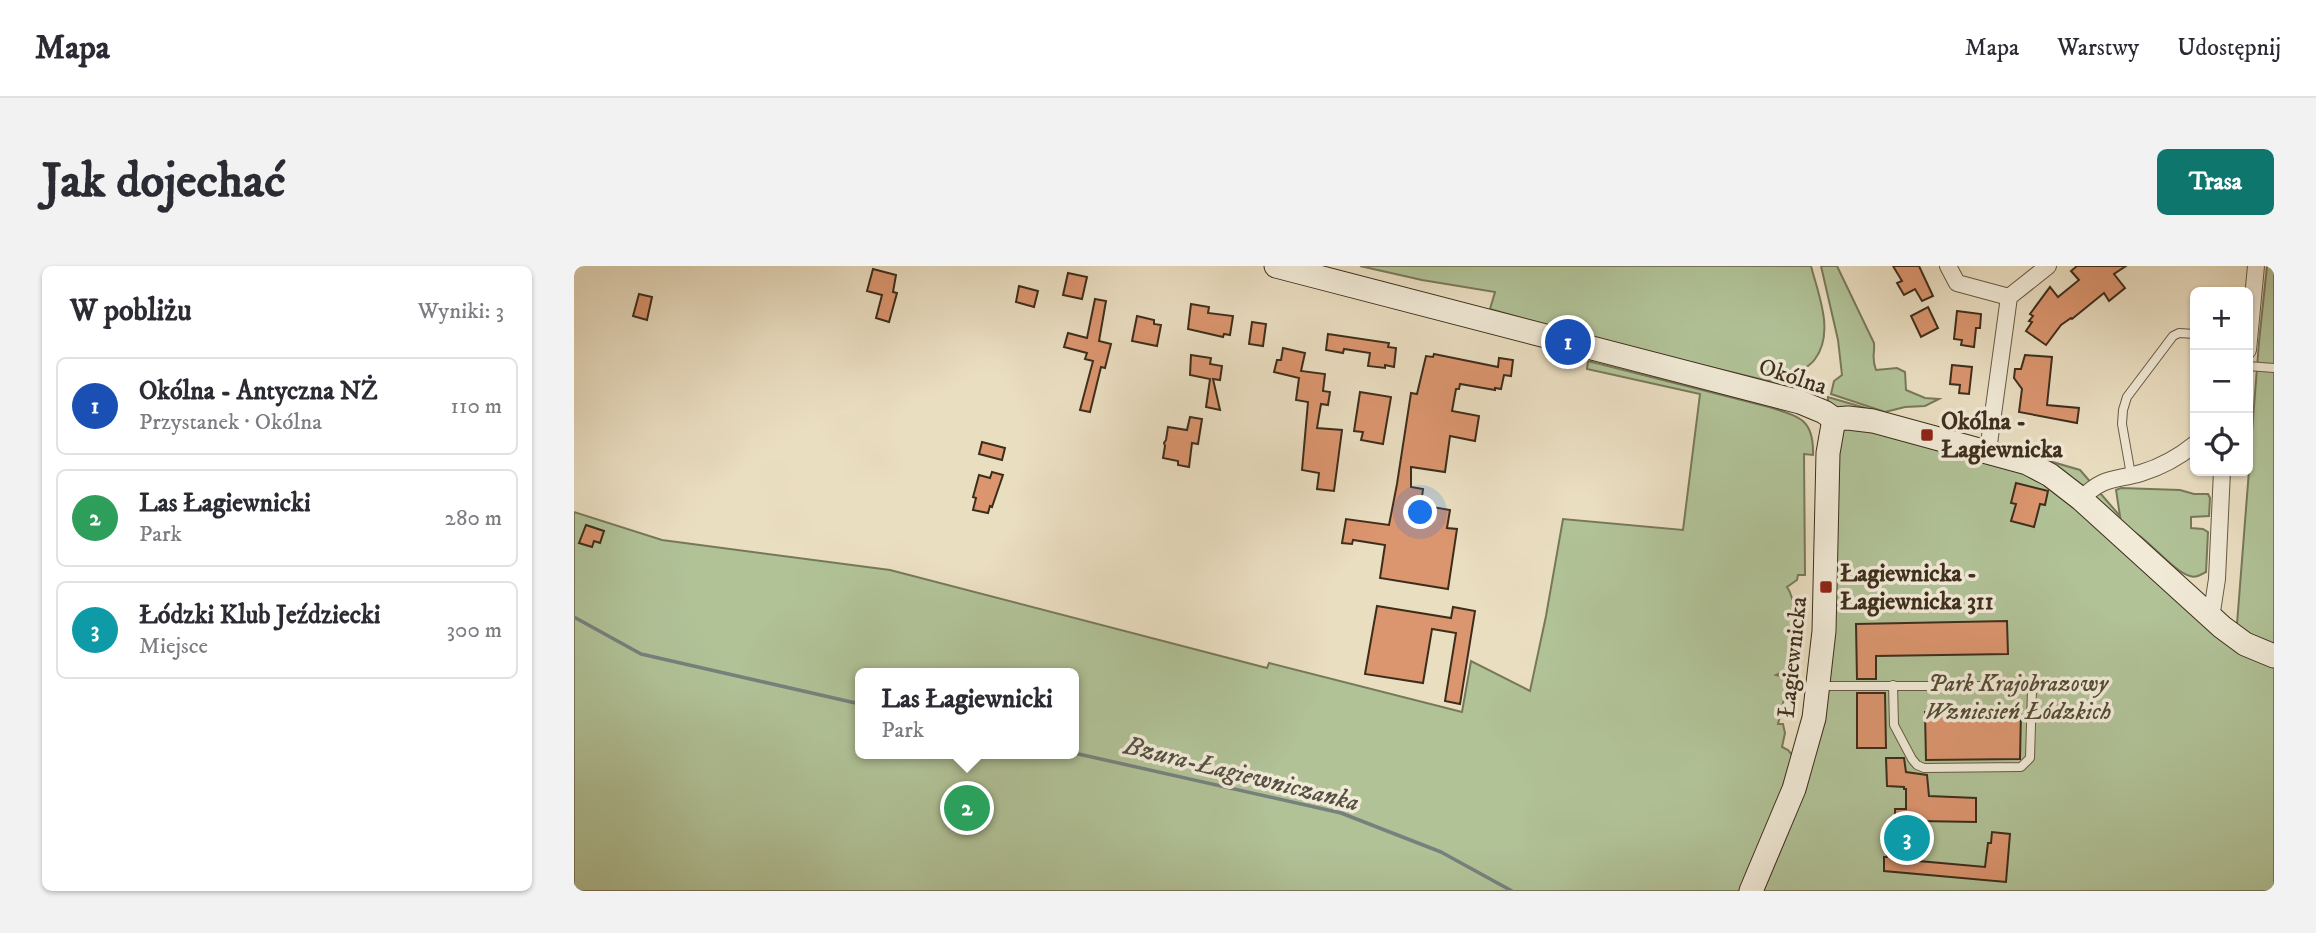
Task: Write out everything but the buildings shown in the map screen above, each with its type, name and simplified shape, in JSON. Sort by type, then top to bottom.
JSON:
[{"type":"street","name":"Okólna","points":[[1276,266],[1800,402],[1834,419],[1873,421],[2033,466],[2081,499],[2211,618],[2245,644],[2274,656]]},
{"type":"street","points":[[1948,266],[1957,283],[2009,297]]},
{"type":"street","points":[[1988,452],[2009,297],[2048,266]]},
{"type":"street","points":[[2253,294],[2256,266]]},
{"type":"street","name":"Łagiewnicka","points":[[1751,891],[1794,789],[1808,741],[1819,686],[1824,631],[1828,453],[1834,419]]},
{"type":"street","points":[[2081,499],[2101,482],[2166,463],[2190,447]]},
{"type":"street","points":[[2211,618],[2217,579],[2222,476]]},
{"type":"lane","points":[[2131,475],[2122,424],[2127,397],[2173,336],[2179,333],[2190,334]]},
{"type":"lane","points":[[2253,366],[2274,368]]},
{"type":"lane","points":[[1819,686],[1893,685],[2029,687],[2032,690],[2028,762],[2021,767],[1924,768],[1917,765],[1894,725],[1893,685]]},
{"type":"green space","points":[[1360,266],[1811,266],[1821,301],[1824,337],[1815,359],[1798,374],[1798,388],[1601,341],[1490,309],[1495,292]]},
{"type":"green space","points":[[1821,266],[1837,266],[1874,343],[1873,359],[1876,370],[1897,368],[1905,372],[1906,390],[1925,398],[1939,399],[1925,406],[1885,412],[1831,394],[1834,381],[1842,375],[1838,340]]},
{"type":"green space","name":"Park Krajobrazowy Wzniesień Łódzkich","points":[[2267,266],[2274,266],[2274,891],[574,891],[574,512],[662,540],[890,570],[1267,668],[1269,663],[1462,712],[1471,661],[1530,691],[1563,519],[1683,530],[1700,394],[1587,369],[1588,361],[1769,407],[1797,417],[1808,427],[1813,443],[1813,455],[1804,454],[1805,575],[1798,575],[1797,580],[1787,587],[1794,615],[1789,669],[1776,675],[1789,679],[1778,724],[1783,724],[1785,733],[1782,747],[1793,756],[1825,706],[1828,397],[2080,470],[2120,516],[2116,490],[2121,488],[2180,490],[2208,494],[2210,498],[2209,516],[2191,517],[2191,528],[2208,532],[2206,572],[2202,574],[2194,577],[2184,573],[2134,532],[2236,637],[2249,476],[2253,476],[2253,419],[2259,342]]},
{"type":"waterway","name":"Bzura-Łagiewniczanka","points":[[574,617],[641,654],[855,703]]},
{"type":"waterway","name":"Bzura-Łagiewniczanka","points":[[1079,754],[1341,813],[1441,852],[1512,891]]},
{"type":"place","name":"Okólna - Antyczna NŻ","points":[[1568,342]]},
{"type":"place","name":"Okólna - Łagiewnicka","points":[[1927,435]]},
{"type":"place","name":"Łagiewnicka - Łagiewnicka 311","points":[[1826,587]]},
{"type":"place","name":"Las Łagiewnicki","points":[[967,808]]},
{"type":"place","name":"Łódzki Klub Jeździecki","points":[[1907,838]]}]
